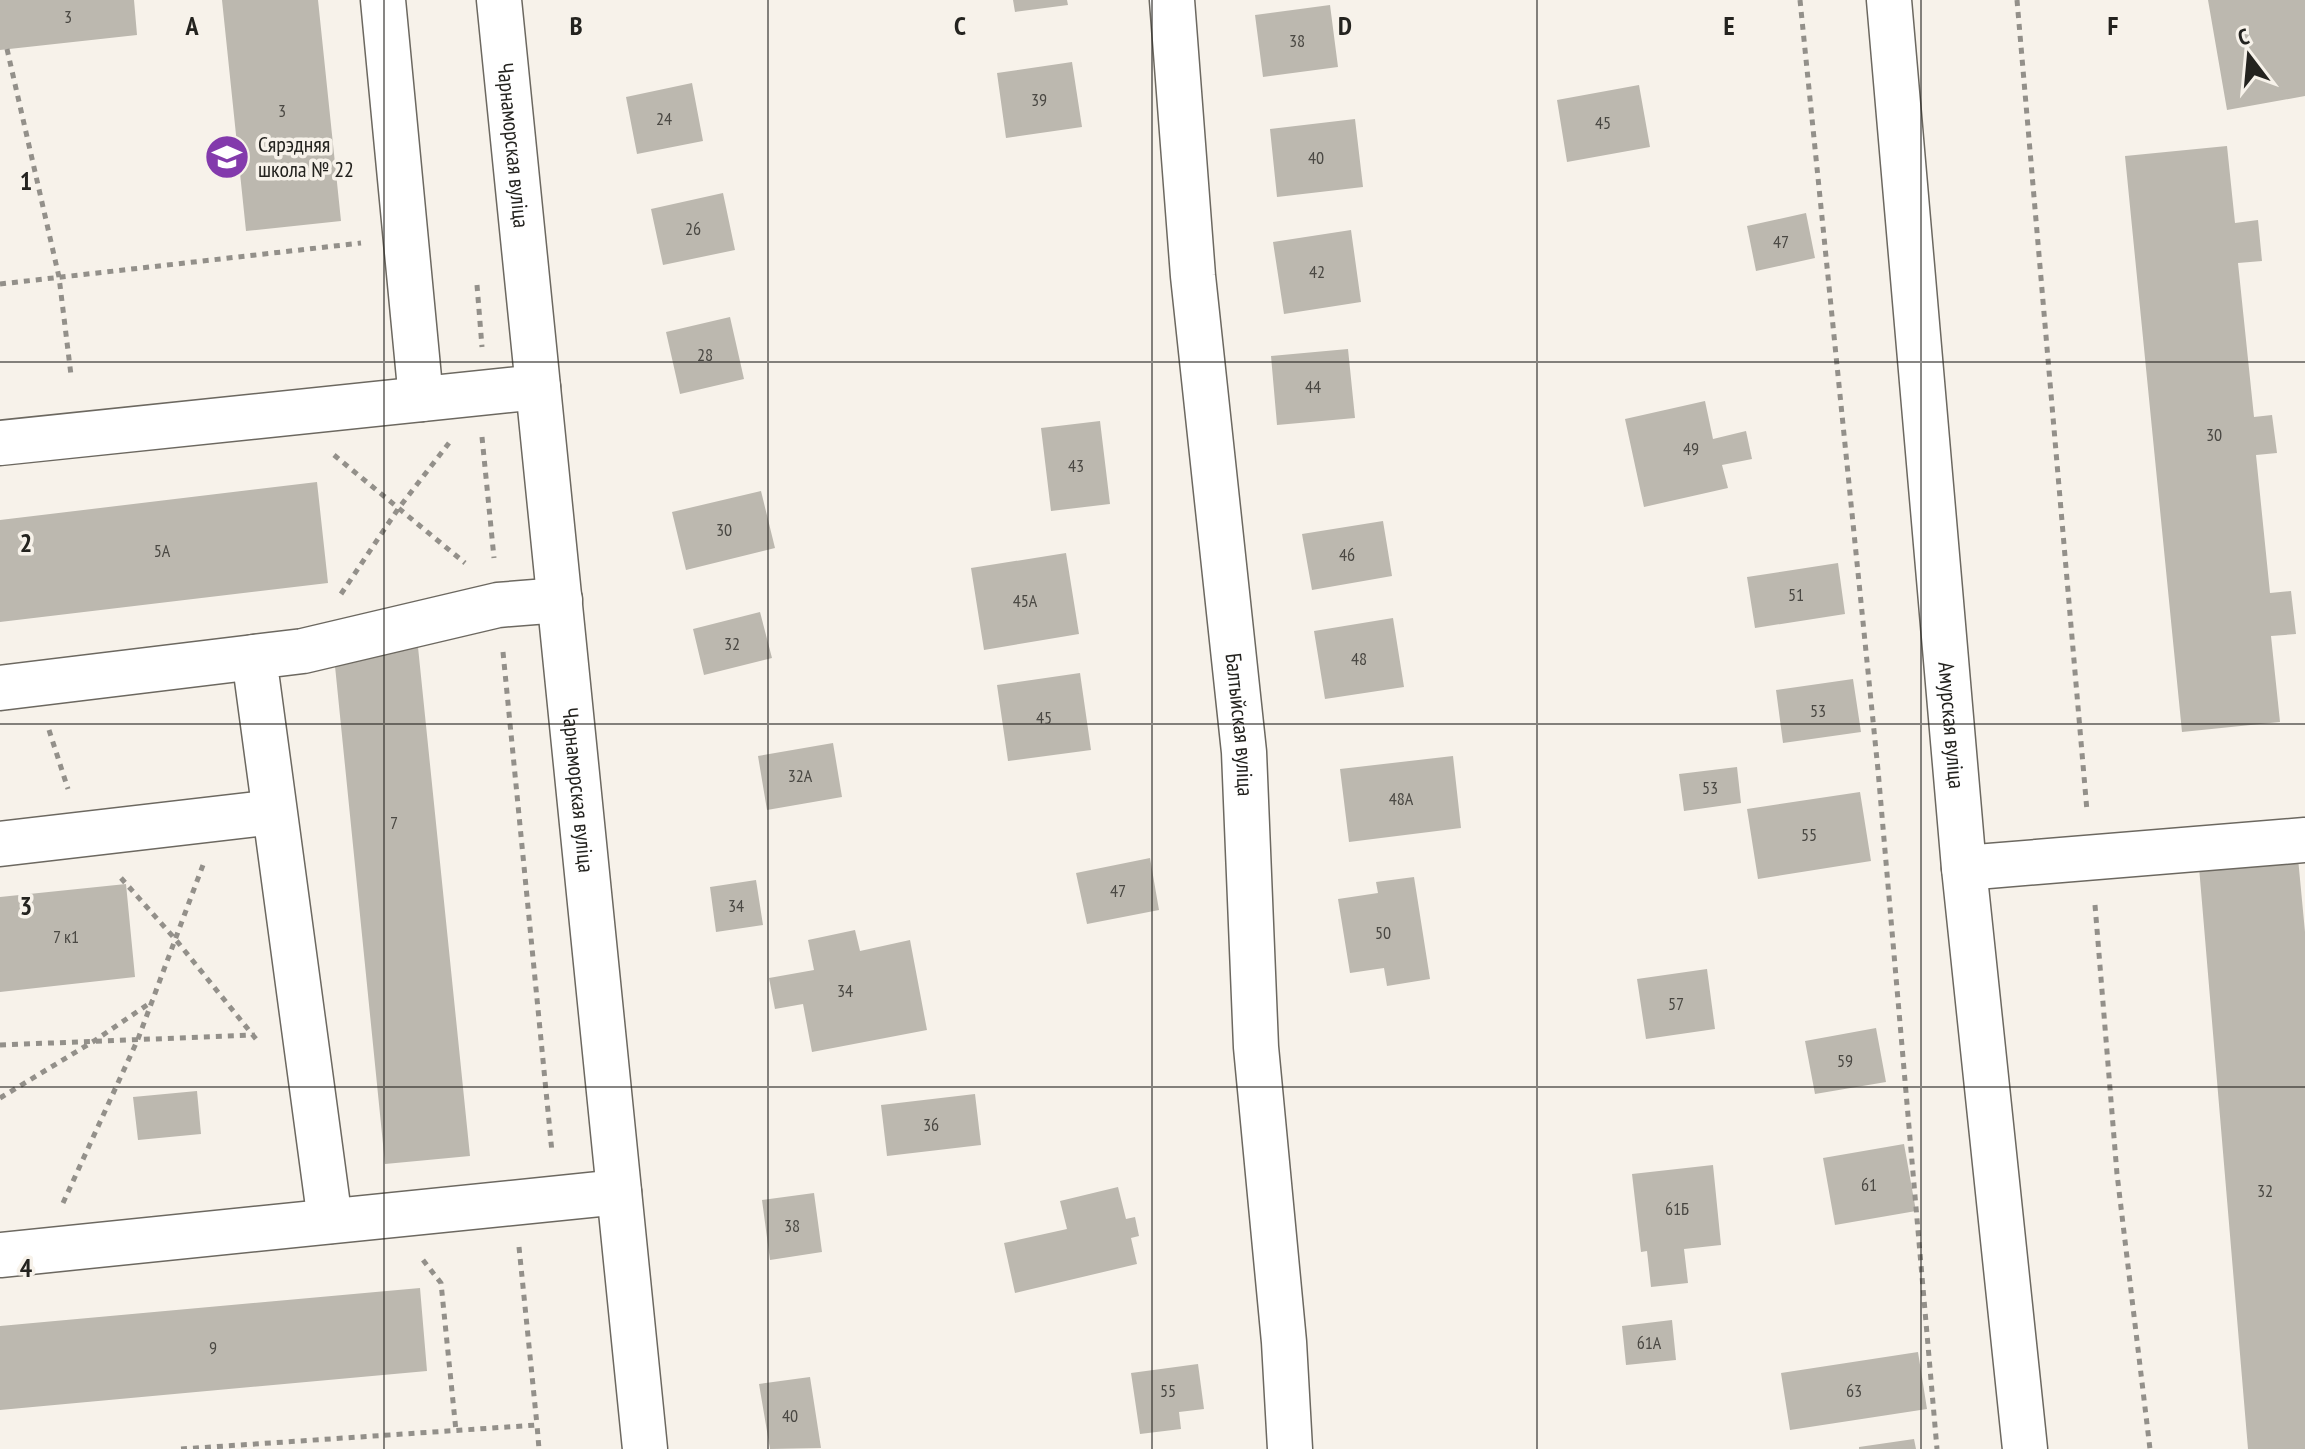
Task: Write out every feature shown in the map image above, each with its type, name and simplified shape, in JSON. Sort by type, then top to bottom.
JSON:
[{"type":"street","points":[[383,0],[421,399]]},
{"type":"street","name":"Чарнаморская вуліца","points":[[499,0],[645,1449]]},
{"type":"street","name":"Балтыйская вуліца","points":[[1172,0],[1193,276],[1244,752],[1256,1047],[1284,1342],[1290,1449]]},
{"type":"street","name":"Амурская вуліца","points":[[1889,0],[1964,868],[2025,1449]]},
{"type":"street","points":[[0,443],[538,387]]},
{"type":"street","points":[[17,686],[303,651],[497,597],[560,600]]},
{"type":"street","points":[[254,657],[330,1221]]},
{"type":"street","points":[[0,844],[274,812]]},
{"type":"street","points":[[1964,868],[2305,840]]},
{"type":"street","points":[[0,1255],[619,1192]]},
{"type":"path","points":[[1800,0],[1878,770],[1937,1449]]},
{"type":"path","points":[[2017,0],[2117,1174],[2150,1449]]},
{"type":"path","points":[[7,49],[59,277],[71,375]]},
{"type":"path","points":[[0,284],[369,242]]},
{"type":"path","points":[[476,281],[483,358],[480,393],[497,597],[552,1151],[518,1236],[539,1449]]},
{"type":"path","points":[[285,413],[497,597]]},
{"type":"path","points":[[17,686],[83,834],[176,940],[254,1035],[261,1048]]},
{"type":"path","points":[[0,1098],[153,1001]]},
{"type":"path","points":[[0,1045],[304,1033]]},
{"type":"path","points":[[388,1215],[441,1283],[456,1431]]},
{"type":"path","points":[[181,1449],[537,1425]]},
{"type":"building","points":[[0,0],[134,0],[137,35],[0,50]]},
{"type":"building","points":[[222,0],[318,0],[341,221],[246,231]]},
{"type":"building","points":[[1013,0],[1067,0],[1068,5],[1015,12]]},
{"type":"building","points":[[2208,0],[2305,0],[2305,96],[2227,110]]},
{"type":"building","points":[[1330,5],[1338,67],[1263,77],[1255,15]]},
{"type":"building","points":[[1072,62],[1082,127],[1006,138],[997,73]]},
{"type":"building","points":[[692,83],[703,141],[637,154],[626,97]]},
{"type":"building","points":[[1639,85],[1650,147],[1567,162],[1557,100]]},
{"type":"building","points":[[1355,119],[1363,187],[1277,197],[1270,129]]},
{"type":"building","points":[[2227,146],[2235,223],[2258,220],[2262,261],[2238,263],[2254,417],[2272,415],[2277,453],[2256,455],[2270,593],[2291,591],[2296,634],[2271,636],[2280,722],[2182,732],[2125,156]]},
{"type":"building","points":[[723,193],[735,250],[663,265],[651,209]]},
{"type":"building","points":[[1806,213],[1815,258],[1756,271],[1747,226]]},
{"type":"building","points":[[1351,230],[1361,302],[1284,314],[1273,242]]},
{"type":"building","points":[[730,317],[744,379],[680,394],[666,332]]},
{"type":"building","points":[[1348,349],[1355,418],[1277,425],[1271,356]]},
{"type":"building","points":[[1705,401],[1713,439],[1746,431],[1752,459],[1722,465],[1728,488],[1644,507],[1625,419]]},
{"type":"building","points":[[1100,421],[1110,504],[1051,511],[1041,428]]},
{"type":"building","points":[[317,482],[328,583],[0,622],[0,520]]},
{"type":"building","points":[[761,491],[775,548],[686,570],[672,512]]},
{"type":"building","points":[[1383,521],[1392,576],[1312,590],[1302,534]]},
{"type":"building","points":[[1066,553],[1079,634],[984,650],[971,568]]},
{"type":"building","points":[[1838,563],[1845,614],[1755,628],[1747,577]]},
{"type":"building","points":[[760,612],[772,658],[704,675],[693,629]]},
{"type":"building","points":[[1393,618],[1404,687],[1325,699],[1314,631]]},
{"type":"building","points":[[418,647],[470,1156],[385,1164],[334,656]]},
{"type":"building","points":[[1080,673],[1091,750],[1008,761],[997,685]]},
{"type":"building","points":[[1853,679],[1861,732],[1783,743],[1776,690]]},
{"type":"building","points":[[833,743],[842,797],[767,810],[758,756]]},
{"type":"building","points":[[1453,756],[1461,828],[1349,842],[1340,769]]},
{"type":"building","points":[[1737,767],[1741,803],[1684,811],[1679,774]]},
{"type":"building","points":[[1860,792],[1871,861],[1758,879],[1747,809]]},
{"type":"building","points":[[1150,858],[1159,910],[1087,924],[1076,873]]},
{"type":"building","points":[[2298,858],[2305,932],[2305,1449],[2248,1449],[2199,867]]},
{"type":"building","points":[[1414,877],[1430,979],[1387,986],[1384,968],[1350,973],[1338,899],[1378,893],[1376,882]]},
{"type":"building","points":[[756,880],[763,925],[716,932],[710,887]]},
{"type":"building","points":[[126,884],[135,977],[0,992],[0,897]]},
{"type":"building","points":[[855,930],[860,951],[910,940],[927,1030],[812,1052],[803,1004],[775,1009],[769,978],[814,970],[808,940]]},
{"type":"building","points":[[1707,969],[1715,1029],[1646,1039],[1637,979]]},
{"type":"building","points":[[1876,1028],[1886,1082],[1815,1094],[1805,1041]]},
{"type":"building","points":[[197,1091],[201,1134],[138,1140],[133,1097]]},
{"type":"building","points":[[975,1094],[981,1145],[887,1156],[881,1105]]},
{"type":"building","points":[[1904,1144],[1916,1211],[1835,1225],[1823,1158]]},
{"type":"building","points":[[1713,1165],[1721,1245],[1684,1249],[1688,1283],[1651,1287],[1647,1251],[1641,1252],[1632,1174]]},
{"type":"building","points":[[1118,1187],[1126,1219],[1135,1217],[1139,1236],[1131,1238],[1137,1264],[1015,1293],[1004,1243],[1067,1229],[1060,1201]]},
{"type":"building","points":[[814,1193],[822,1252],[770,1260],[762,1200]]},
{"type":"building","points":[[420,1288],[427,1371],[0,1410],[0,1326]]},
{"type":"building","points":[[1672,1320],[1676,1360],[1626,1365],[1622,1326]]},
{"type":"building","points":[[1918,1352],[1927,1409],[1790,1430],[1781,1373]]},
{"type":"building","points":[[1198,1364],[1204,1409],[1179,1412],[1181,1429],[1140,1434],[1131,1373]]},
{"type":"building","points":[[810,1377],[821,1448],[770,1449],[759,1384]]},
{"type":"building","points":[[1914,1439],[1916,1449],[1859,1449],[1859,1447]]},
{"type":"place","name":"Сярэдняя школа № 22","points":[[227,157]]}]
